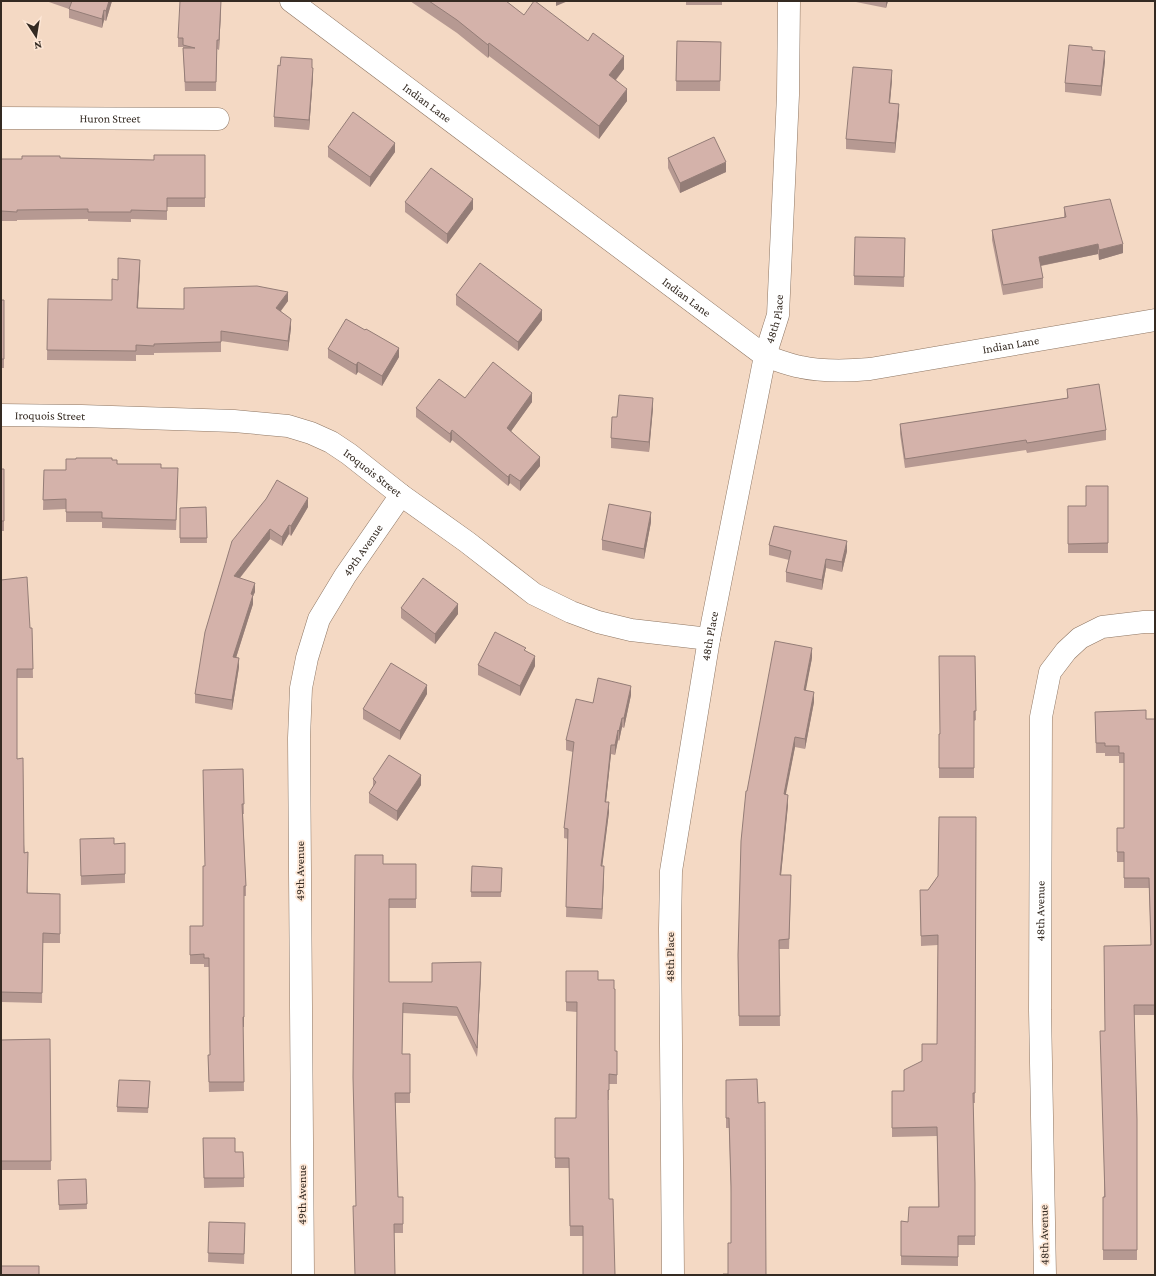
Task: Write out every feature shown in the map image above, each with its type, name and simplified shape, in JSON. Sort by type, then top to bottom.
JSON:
[{"type":"street","name":"Indian Lane","points":[[291,1],[765,356],[800,367],[822,370],[842,371],[870,369],[1155,320]]},
{"type":"street","name":"48th Place","points":[[673,1275],[670,871],[709,639],[765,356],[778,315],[788,95],[789,1]]},
{"type":"street","name":"Huron Street","points":[[1,118],[218,119]]},
{"type":"street","name":"Iroquois Street","points":[[1,415],[226,420],[288,426],[311,433],[330,442],[349,454],[401,495],[467,542],[534,594],[571,612],[598,622],[631,630],[709,639]]},
{"type":"street","name":"49th Avenue","points":[[303,1275],[299,738],[301,688],[312,638],[319,619],[345,576],[401,495]]},
{"type":"street","name":"48th Avenue","points":[[1045,1275],[1040,1010],[1041,717],[1050,672],[1066,652],[1080,638],[1102,627],[1155,622]]},
{"type":"building","points":[[72,1],[109,1],[106,11],[104,10],[102,19],[69,9]]},
{"type":"building","points":[[180,1],[221,1],[219,40],[217,40],[216,82],[185,82],[183,48],[195,48],[183,45],[183,38],[178,38]]},
{"type":"building","points":[[429,1],[506,1],[524,15],[535,1],[588,41],[593,33],[624,56],[609,75],[627,89],[599,126],[489,43],[488,45],[457,20]]},
{"type":"building","points":[[677,41],[721,42],[720,81],[676,81]]},
{"type":"building","points":[[1069,45],[1092,47],[1092,50],[1105,51],[1101,86],[1065,83]]},
{"type":"building","points":[[281,57],[312,59],[313,68],[309,120],[274,117],[278,65],[280,66]]},
{"type":"building","points":[[853,67],[892,70],[889,103],[899,104],[895,143],[846,139]]},
{"type":"building","points":[[353,112],[395,143],[370,177],[328,147]]},
{"type":"building","points":[[714,137],[726,162],[680,183],[668,158]]},
{"type":"building","points":[[154,155],[205,155],[205,198],[167,198],[167,211],[131,210],[131,212],[88,212],[88,209],[17,210],[17,212],[1,211],[1,159],[22,159],[22,156],[60,156],[60,158],[154,160]]},
{"type":"building","points":[[431,168],[473,199],[447,234],[405,202]]},
{"type":"building","points":[[1110,199],[1123,244],[1099,250],[1098,244],[1039,257],[1043,278],[1003,285],[992,230],[1066,217],[1064,207]]},
{"type":"building","points":[[855,237],[905,238],[904,277],[854,276]]},
{"type":"building","points":[[118,258],[140,260],[137,308],[184,309],[184,288],[257,286],[288,292],[276,308],[291,319],[288,341],[221,331],[221,342],[154,344],[154,346],[136,345],[136,351],[47,350],[48,299],[112,300],[112,279],[118,280]]},
{"type":"building","points":[[480,263],[542,310],[518,342],[456,295]]},
{"type":"building","points":[[1,300],[4,300],[4,359],[1,359]]},
{"type":"building","points":[[346,319],[399,348],[382,376],[358,362],[356,365],[328,349]]},
{"type":"building","points":[[493,362],[532,393],[507,428],[540,457],[520,481],[510,474],[508,477],[452,430],[450,434],[416,408],[439,379],[465,398]]},
{"type":"building","points":[[1099,384],[1106,430],[1027,443],[1026,440],[905,459],[900,424],[1068,398],[1067,389]]},
{"type":"building","points":[[619,395],[653,398],[649,442],[611,438],[612,417],[617,417]]},
{"type":"building","points":[[112,458],[112,460],[117,460],[117,464],[161,464],[161,468],[178,468],[176,520],[102,518],[102,512],[66,512],[66,499],[43,500],[44,470],[66,470],[66,459]]},
{"type":"building","points":[[1,469],[4,469],[4,521],[1,521]]},
{"type":"building","points":[[277,480],[308,498],[291,526],[289,525],[282,537],[270,529],[234,576],[255,583],[251,594],[253,595],[233,657],[239,658],[232,700],[195,694],[205,632],[232,541],[266,499]]},
{"type":"building","points":[[1086,486],[1108,486],[1108,543],[1068,544],[1068,506],[1086,506]]},
{"type":"building","points":[[609,504],[651,512],[644,549],[602,540]]},
{"type":"building","points":[[206,507],[207,538],[180,538],[180,508]]},
{"type":"building","points":[[774,526],[847,541],[842,562],[826,559],[822,580],[786,572],[791,551],[769,545]]},
{"type":"building","points":[[27,577],[30,628],[32,628],[33,669],[17,669],[17,759],[23,758],[24,853],[28,852],[27,893],[60,894],[60,934],[43,933],[42,993],[1,992],[1,580]]},
{"type":"building","points":[[423,578],[458,604],[435,634],[401,608]]},
{"type":"building","points":[[495,632],[526,648],[524,650],[535,656],[520,686],[478,665]]},
{"type":"building","points":[[775,641],[812,648],[804,690],[814,692],[805,739],[795,737],[784,794],[788,795],[780,875],[791,875],[789,939],[779,940],[780,1016],[739,1016],[738,955],[741,841],[746,791]]},
{"type":"building","points":[[939,656],[975,656],[976,711],[974,711],[974,768],[939,768]]},
{"type":"building","points":[[391,663],[427,685],[400,731],[363,709]]},
{"type":"building","points":[[598,678],[631,686],[624,718],[622,718],[619,731],[618,730],[615,745],[611,745],[605,802],[609,802],[601,866],[604,866],[602,909],[566,907],[568,829],[564,828],[574,742],[566,740],[576,699],[593,703]]},
{"type":"building","points":[[1146,710],[1146,719],[1155,719],[1155,1005],[1134,1005],[1137,1119],[1137,1250],[1103,1250],[1103,1197],[1105,1197],[1100,1031],[1105,1031],[1104,946],[1151,945],[1149,878],[1124,878],[1124,852],[1117,852],[1117,828],[1124,828],[1124,753],[1119,753],[1119,746],[1105,746],[1105,743],[1096,743],[1095,712]]},
{"type":"building","points":[[389,755],[421,775],[397,811],[369,793],[376,782],[373,779]]},
{"type":"building","points":[[243,769],[244,804],[242,804],[246,886],[244,886],[244,1082],[209,1082],[209,958],[204,958],[204,954],[190,955],[190,926],[203,926],[203,866],[205,866],[203,770]]},
{"type":"building","points":[[939,817],[976,817],[975,1093],[973,1093],[975,1236],[958,1236],[958,1257],[901,1256],[901,1221],[908,1222],[909,1207],[939,1207],[937,1127],[892,1128],[892,1091],[904,1091],[904,1070],[922,1061],[922,1044],[937,1044],[938,935],[921,936],[920,890],[928,890],[938,876]]},
{"type":"building","points":[[114,838],[114,844],[125,843],[125,874],[81,876],[80,839]]},
{"type":"building","points":[[355,855],[383,855],[383,864],[416,864],[416,899],[389,899],[389,982],[432,982],[432,963],[481,962],[477,1048],[457,1007],[403,1003],[402,1054],[410,1054],[410,1093],[395,1093],[398,1197],[403,1197],[403,1224],[394,1224],[395,1275],[355,1275],[353,1206],[356,1206],[353,1077]]},
{"type":"building","points":[[472,866],[502,868],[501,892],[471,892]]},
{"type":"building","points":[[566,971],[598,971],[598,980],[614,980],[615,1051],[617,1051],[617,1075],[609,1074],[608,1090],[609,1199],[613,1199],[615,1275],[583,1275],[583,1226],[570,1226],[569,1158],[555,1158],[555,1118],[576,1118],[577,1002],[566,1002]]},
{"type":"building","points":[[50,1039],[51,1161],[1,1161],[1,1040]]},
{"type":"building","points":[[757,1079],[758,1103],[765,1102],[766,1275],[723,1275],[728,1274],[728,1243],[731,1243],[729,1118],[726,1118],[726,1080]]},
{"type":"building","points":[[119,1080],[150,1081],[148,1108],[117,1107]]},
{"type":"building","points":[[203,1138],[235,1138],[235,1152],[243,1152],[244,1178],[204,1178]]},
{"type":"building","points":[[86,1179],[87,1204],[59,1205],[58,1180]]},
{"type":"building","points":[[209,1222],[245,1223],[244,1254],[208,1253]]},
{"type":"building","points":[[1,1266],[39,1266],[39,1275],[1,1275]]}]
